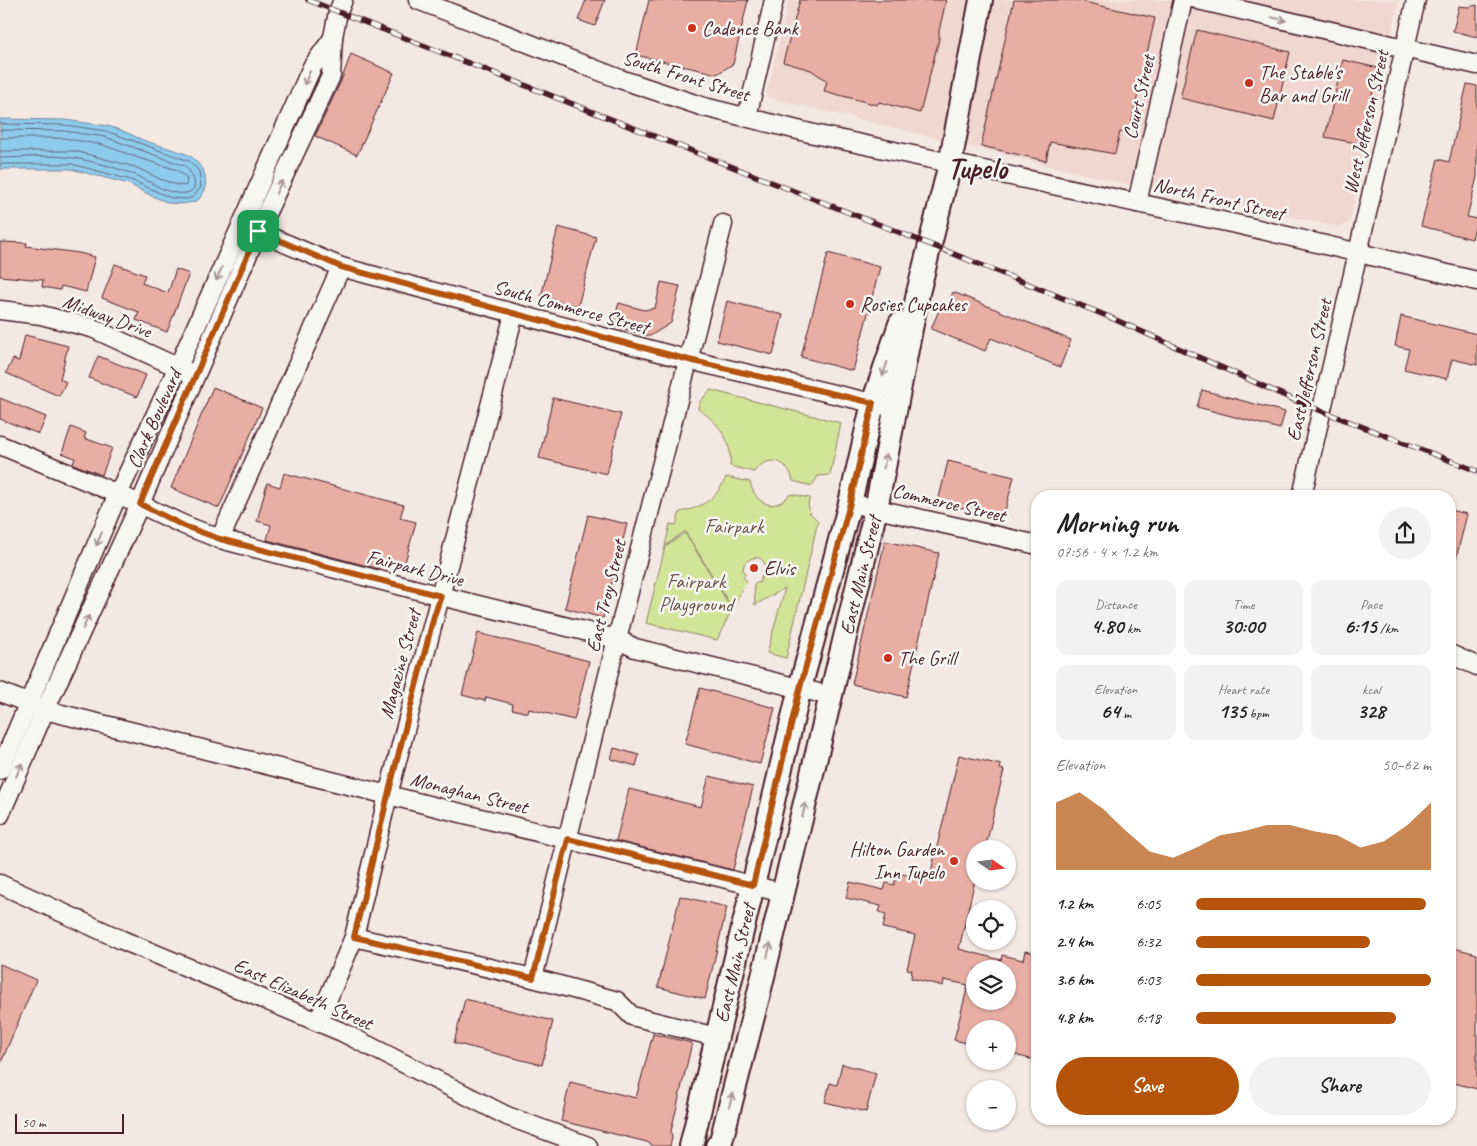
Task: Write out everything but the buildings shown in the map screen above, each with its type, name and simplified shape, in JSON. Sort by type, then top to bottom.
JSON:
[{"type":"main road","name":"East Main Street","points":[[717,1146],[720,1141],[783,893],[876,509],[918,293],[950,164],[981,0]]},
{"type":"main road","name":"East Main Street","points":[[691,1146],[800,688],[850,503],[873,403],[904,315],[918,293]]},
{"type":"street","name":"Clark Boulevard","points":[[0,815],[45,710],[140,504],[258,231],[331,76],[333,37],[338,12],[343,0]]},
{"type":"street","name":"South Front Street","points":[[418,0],[658,92],[704,107],[950,164]]},
{"type":"street","points":[[747,117],[774,0]]},
{"type":"street","name":"Court Street","points":[[1137,203],[1183,0]]},
{"type":"street","points":[[1198,0],[1477,65]]},
{"type":"street","name":"West Jefferson Street","points":[[1358,253],[1416,0]]},
{"type":"street","name":"Clark Boulevard","points":[[0,770],[118,494],[178,367],[312,67],[333,37]]},
{"type":"street","name":"North Front Street","points":[[950,164],[1137,203],[1477,281]]},
{"type":"street","name":"South Commerce Street","points":[[242,224],[341,267],[689,360],[896,409]]},
{"type":"street","name":"East Troy Street","points":[[533,978],[617,639],[724,224]]},
{"type":"street","name":"East Jefferson Street","points":[[1303,490],[1358,253]]},
{"type":"street","points":[[220,539],[341,267]]},
{"type":"street","name":"Midway Drive","points":[[0,310],[41,315],[92,328],[196,375]]},
{"type":"street","name":"Magazine Street","points":[[318,1022],[354,937],[388,795],[514,314]]},
{"type":"street","name":"Fairpark Drive","points":[[0,445],[118,494],[184,526],[220,539],[617,639],[634,648],[832,696]]},
{"type":"street","name":"Commerce Street","points":[[850,503],[1031,543]]},
{"type":"street","points":[[1456,657],[1477,666]]},
{"type":"street","name":"Monaghan Street","points":[[0,692],[45,710],[783,893]]},
{"type":"street","name":"East Elizabeth Street","points":[[0,884],[122,940],[318,1022],[507,1116],[588,1146]]},
{"type":"street","points":[[354,937],[533,978],[617,1001],[632,1016],[716,1037]]},
{"type":"shaded area","points":[[789,0],[1399,0],[1350,220],[1346,225],[1340,227],[1118,182],[766,97]]},
{"type":"green space","points":[[710,390],[841,423],[830,475],[818,476],[812,486],[793,481],[787,468],[777,462],[765,463],[754,472],[730,466],[729,448],[723,433],[712,420],[698,409],[699,403]]},
{"type":"green space","name":"Fairpark","points":[[726,477],[750,482],[756,496],[766,504],[778,503],[790,494],[810,498],[808,504],[810,513],[818,521],[786,658],[767,653],[785,588],[755,605],[754,584],[760,582],[765,569],[762,560],[753,558],[744,564],[743,570],[745,574],[743,577],[747,581],[732,608],[685,531],[665,546],[670,524],[676,525],[680,512],[695,508],[714,496]]},
{"type":"green space","name":"Fairpark Playground","points":[[685,533],[732,609],[717,640],[646,623],[665,547]]},
{"type":"water","points":[[0,119],[65,120],[108,126],[123,131],[145,141],[192,157],[203,169],[206,188],[195,202],[169,203],[129,184],[71,169],[0,169]]},
{"type":"railway","points":[[308,0],[944,250],[1107,316],[1301,403],[1477,471]]},
{"type":"place","name":"Cadence Bank","points":[[692,28]]},
{"type":"place","name":"The Stable's Bar and Grill","points":[[1249,83]]},
{"type":"place","name":"Rosies Cupcakes","points":[[850,304]]},
{"type":"place","name":"Elvis","points":[[754,568]]},
{"type":"place","name":"The Grill","points":[[888,658]]},
{"type":"place","name":"Hilton Garden Inn Tupelo","points":[[954,861]]},
{"type":"district","name":"Tupelo","points":[[977,168]]},
{"type":"route","points":[[258,231],[341,267],[689,360],[873,403],[850,503],[800,688],[753,885],[568,839],[533,978],[354,937],[388,795],[434,616],[441,596],[220,539],[184,526],[140,504],[258,231]]}]
